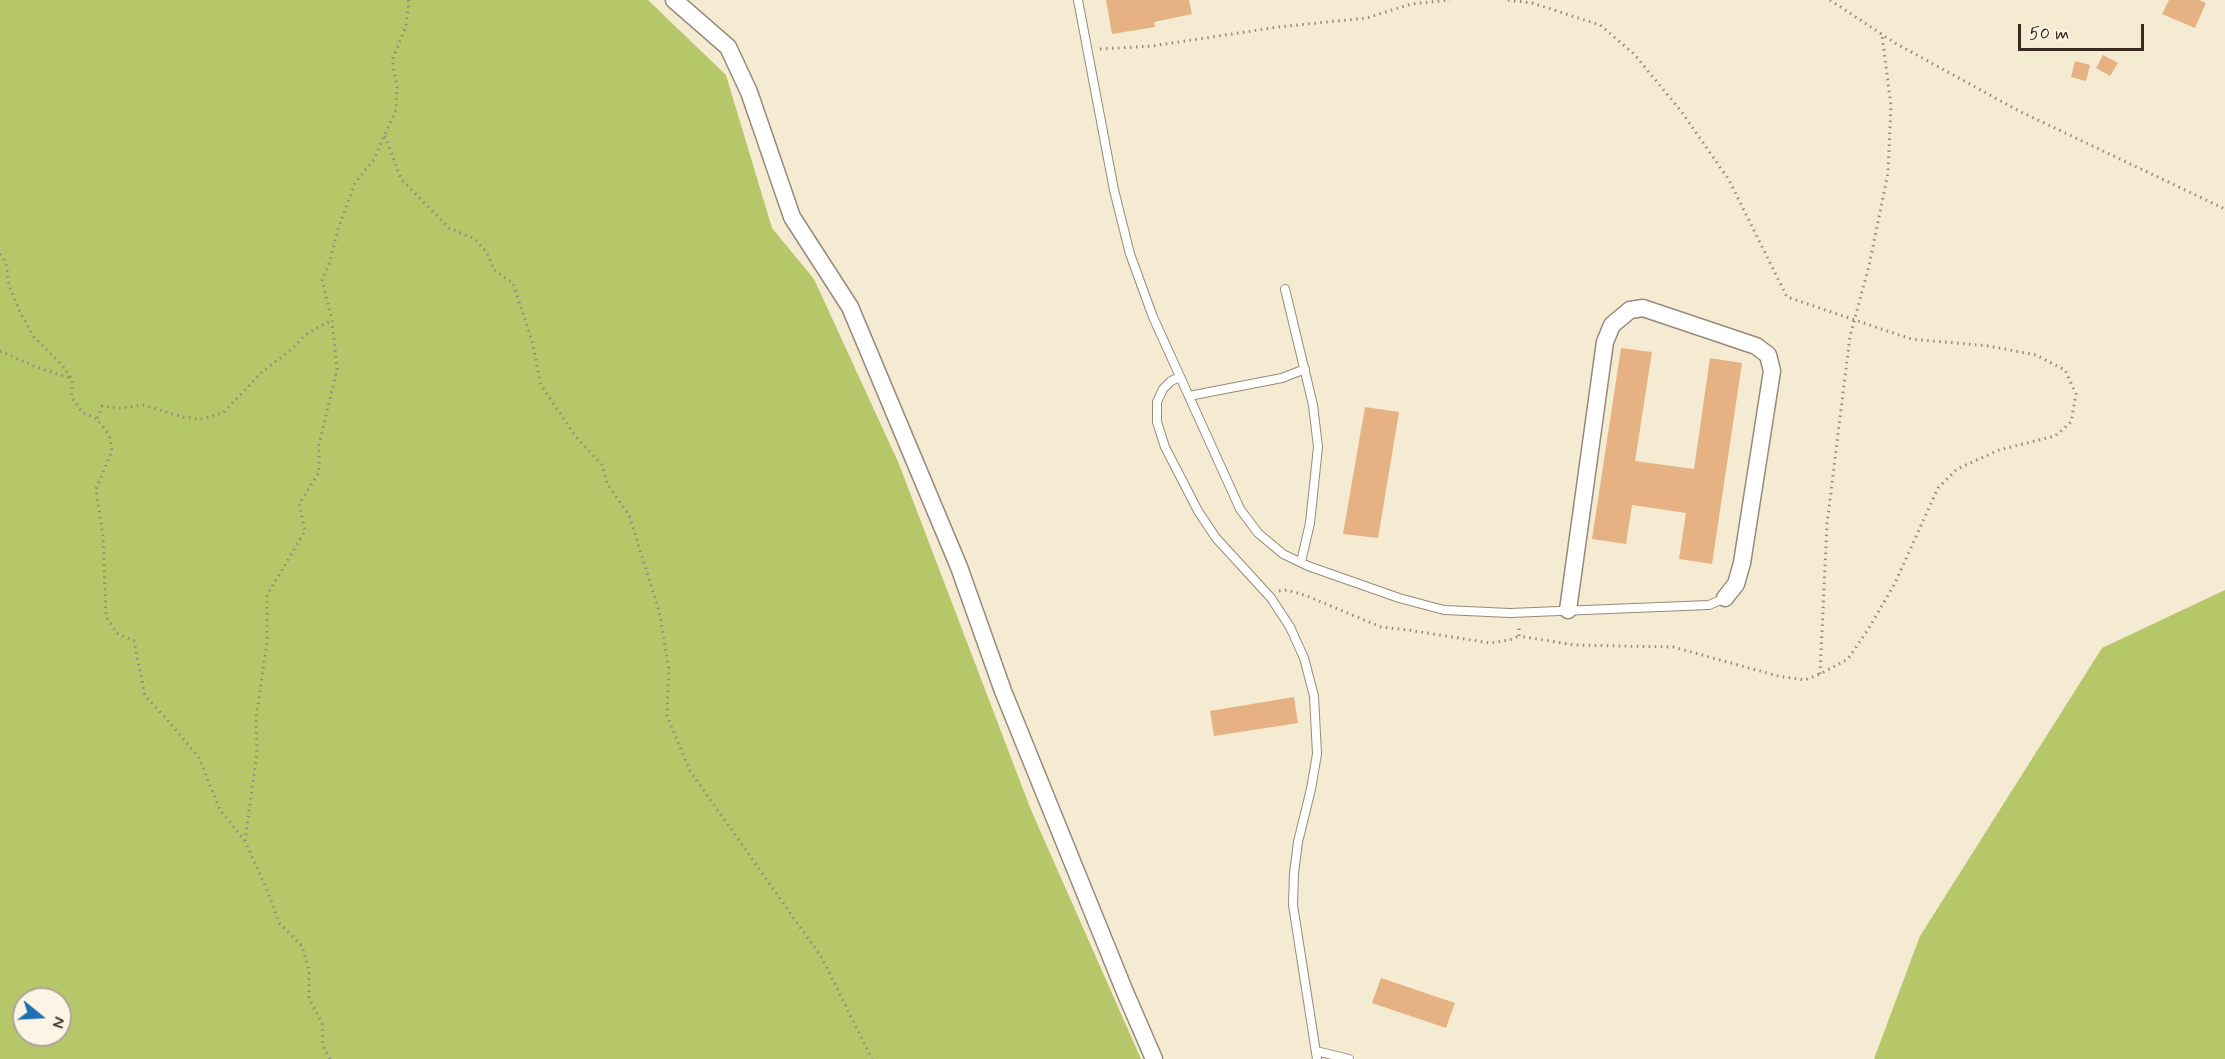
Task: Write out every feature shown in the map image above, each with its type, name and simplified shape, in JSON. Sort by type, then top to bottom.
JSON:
[{"type":"street","points":[[674,0],[728,47],[749,92],[792,217],[850,307],[959,567],[1003,691],[1154,1059]]},
{"type":"street","points":[[1568,610],[1605,342],[1612,325],[1630,310],[1643,308],[1756,346],[1768,355],[1772,371],[1742,563],[1736,584],[1725,598]]},
{"type":"lane","points":[[1078,0],[1086,50],[1130,254],[1153,317],[1240,508],[1258,533],[1283,554],[1301,562],[1399,598],[1444,610],[1518,612],[1709,605],[1725,598]]},
{"type":"lane","points":[[1285,289],[1313,405],[1318,447],[1310,523],[1301,562]]},
{"type":"lane","points":[[1189,396],[1282,378],[1305,369]]},
{"type":"lane","points":[[1180,377],[1171,381],[1163,389],[1158,402],[1157,422],[1165,447],[1198,511],[1216,538],[1266,593],[1290,627],[1304,658],[1314,696],[1317,754],[1298,842],[1293,905],[1316,1055],[1350,1059]]},
{"type":"path","points":[[1086,50],[1152,46],[1278,27],[1367,18],[1411,4],[1450,0]]},
{"type":"path","points":[[1266,593],[1287,590],[1381,627],[1490,643],[1519,636],[1574,645],[1673,647],[1778,676],[1805,680],[1848,659],[1895,583],[1938,488],[1957,469],[1999,450],[2055,436],[2071,422],[2076,394],[2065,370],[2037,356],[1989,346],[1911,339],[1787,297],[1729,180],[1681,111],[1635,54],[1600,25],[1532,3],[1508,0]]},
{"type":"path","points":[[1830,0],[1882,35],[2019,111],[2225,209]]},
{"type":"path","points":[[245,841],[257,753],[256,718],[267,642],[267,595],[305,531],[299,504],[320,472],[319,445],[337,369],[332,321],[322,280],[355,183],[374,159],[396,110],[397,87],[392,61],[406,27],[409,1]]},
{"type":"path","points":[[1820,674],[1827,524],[1850,336],[1869,266],[1888,173],[1892,106],[1882,35]]},
{"type":"path","points":[[385,136],[400,179],[449,228],[475,239],[487,253],[494,270],[513,284],[532,340],[541,385],[576,436],[602,465],[607,483],[629,515],[659,611],[669,669],[667,716],[690,771],[822,958],[872,1059]]},
{"type":"path","points":[[0,254],[6,263],[9,285],[20,312],[34,337],[62,365],[72,379],[72,398],[82,412],[97,419],[109,435],[112,451],[96,489],[101,511],[106,617],[118,633],[134,641],[145,696],[199,759],[220,810],[245,841],[279,923],[302,945],[309,970],[309,999],[322,1023],[323,1046],[330,1059]]},
{"type":"path","points":[[97,419],[102,406],[120,408],[143,405],[183,417],[201,418],[223,413],[262,372],[292,349],[305,335],[332,321]]},
{"type":"path","points":[[0,351],[36,367],[72,379]]},
{"type":"path","points":[[1518,612],[1519,636]]},
{"type":"green space","points":[[0,0],[648,0],[726,75],[772,228],[814,279],[899,464],[1031,810],[1141,1059],[0,1059]]},
{"type":"green space","points":[[2225,590],[2225,1059],[1874,1059],[1920,936],[2102,648]]},
{"type":"building","points":[[1106,0],[1189,0],[1192,14],[1154,22],[1155,27],[1112,34]]},
{"type":"building","points":[[2169,0],[2199,0],[2206,3],[2195,28],[2162,14]]},
{"type":"building","points":[[2103,55],[2118,63],[2110,76],[2096,68]]},
{"type":"building","points":[[2075,61],[2090,65],[2086,81],[2071,77]]},
{"type":"building","points":[[1621,348],[1652,352],[1635,461],[1694,469],[1710,358],[1742,363],[1712,564],[1679,559],[1686,513],[1632,505],[1626,544],[1592,539]]},
{"type":"building","points":[[1365,407],[1399,412],[1378,538],[1343,534]]},
{"type":"building","points":[[1294,697],[1298,723],[1214,736],[1210,711]]},
{"type":"building","points":[[1381,978],[1455,1003],[1446,1028],[1372,1003]]}]
